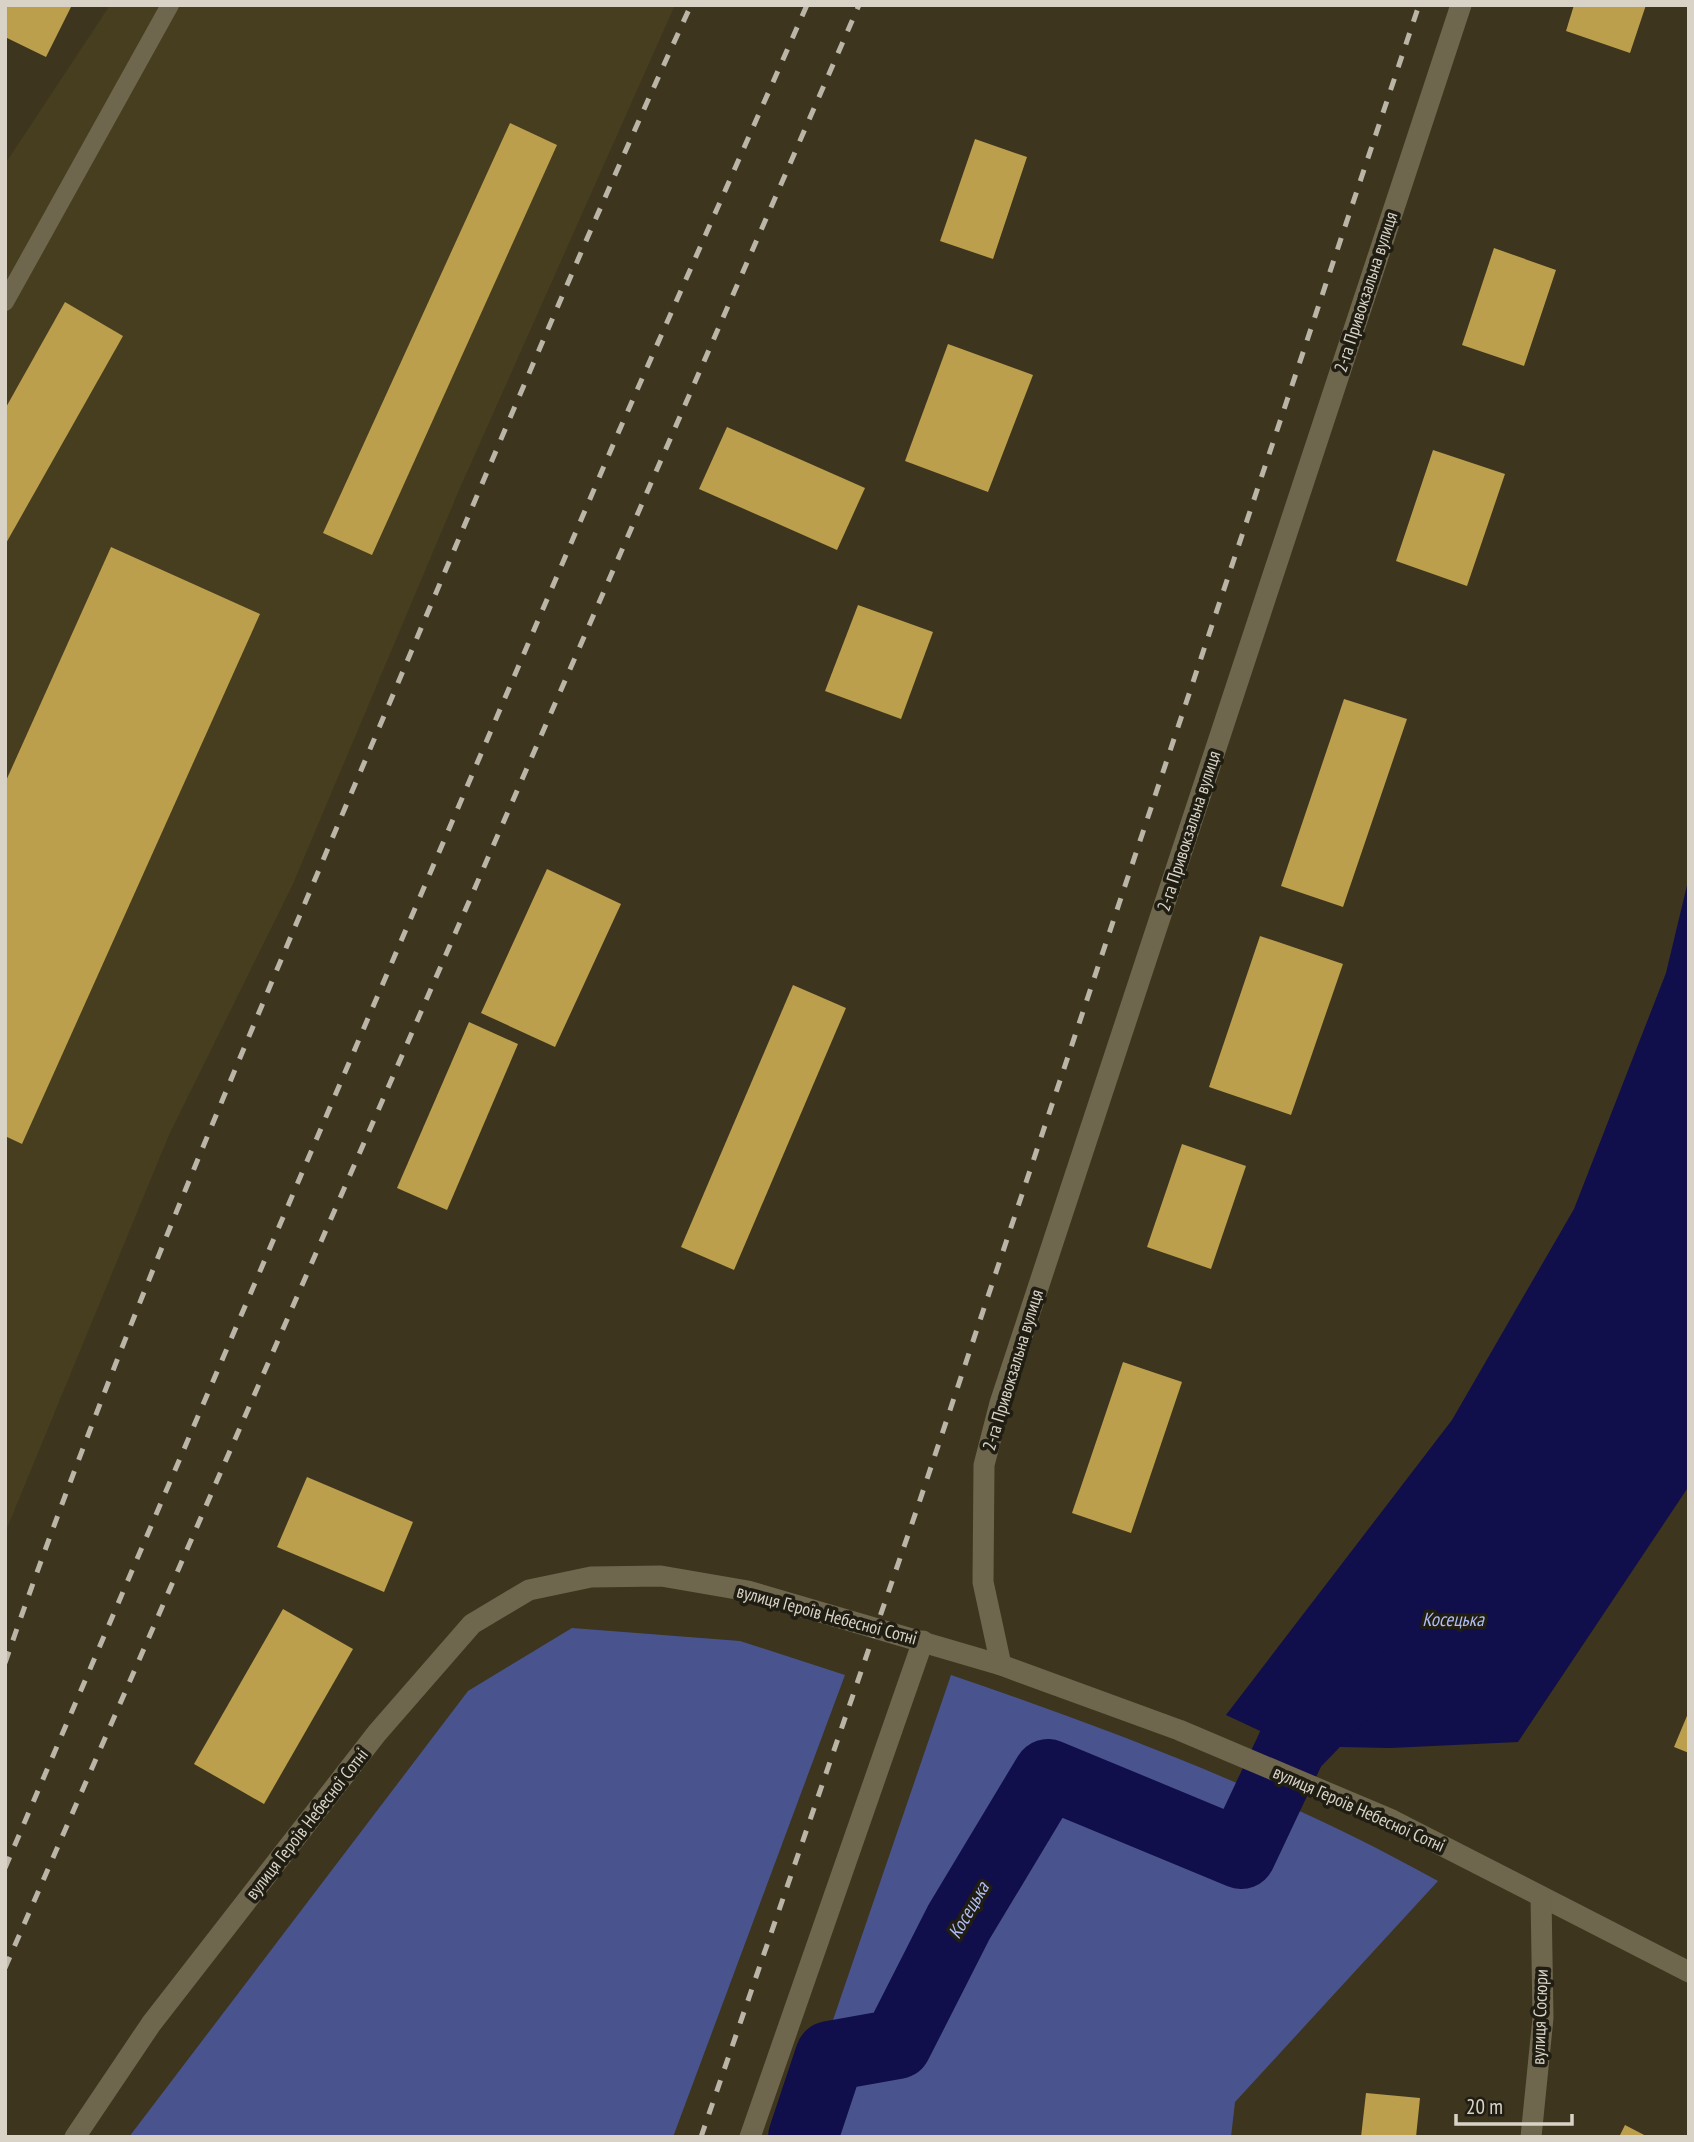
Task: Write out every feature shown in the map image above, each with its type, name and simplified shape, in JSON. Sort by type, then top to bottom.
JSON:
[{"type":"street","name":"2-га Привокзальна вулиця","points":[[1001,1665],[983,1582],[984,1465],[1000,1403],[1461,5]]},
{"type":"street","name":"вулиця Героїв Небесної Сотні","points":[[75,2137],[151,2024],[377,1733],[472,1624],[529,1590],[591,1577],[661,1577],[748,1591],[1001,1665],[1179,1730],[1392,1820],[1689,1972]]},
{"type":"street","points":[[751,2137],[923,1641]]},
{"type":"street","name":"вулиця Сосюри","points":[[1531,2137],[1543,2018],[1541,1897]]},
{"type":"lane","points":[[5,302],[170,5]]},
{"type":"shaded area","points":[[110,5],[675,5],[460,488],[293,884],[169,1135],[5,1533],[5,164]]},
{"type":"shaded area","points":[[572,1628],[740,1641],[845,1675],[673,2137],[129,2137],[468,1691]]},
{"type":"shaded area","points":[[951,1675],[1076,1719],[1199,1767],[1320,1821],[1438,1881],[1235,2102],[1231,2137],[793,2137]]},
{"type":"water","name":"Косецька","points":[[1689,877],[1689,1486],[1518,1742],[1390,1748],[1292,1746],[1226,1715],[1452,1420],[1574,1209],[1666,973]]},
{"type":"building","points":[[5,5],[72,5],[46,57],[5,37]]},
{"type":"building","points":[[1574,5],[1646,5],[1630,53],[1566,31]]},
{"type":"building","points":[[510,123],[557,145],[372,555],[323,533]]},
{"type":"building","points":[[975,139],[1027,157],[993,259],[940,241]]},
{"type":"building","points":[[1494,248],[1556,270],[1524,366],[1462,345]]},
{"type":"building","points":[[65,302],[123,336],[5,545],[5,409]]},
{"type":"building","points":[[948,344],[1033,375],[988,492],[905,461]]},
{"type":"building","points":[[727,427],[865,488],[837,550],[699,489]]},
{"type":"building","points":[[1433,450],[1505,474],[1467,586],[1396,561]]},
{"type":"building","points":[[111,547],[260,614],[22,1144],[5,1136],[5,783]]},
{"type":"building","points":[[858,605],[933,632],[901,719],[825,691]]},
{"type":"building","points":[[1344,699],[1407,719],[1343,907],[1281,886]]},
{"type":"building","points":[[547,869],[621,904],[555,1047],[481,1013]]},
{"type":"building","points":[[1260,936],[1343,964],[1291,1115],[1209,1087]]},
{"type":"building","points":[[793,985],[846,1008],[734,1270],[681,1247]]},
{"type":"building","points":[[469,1022],[518,1044],[447,1210],[397,1188]]},
{"type":"building","points":[[1182,1144],[1246,1166],[1211,1269],[1147,1247]]},
{"type":"building","points":[[1123,1362],[1182,1382],[1131,1533],[1072,1513]]},
{"type":"building","points":[[307,1477],[413,1522],[384,1592],[277,1547]]},
{"type":"building","points":[[283,1609],[353,1649],[264,1804],[194,1764]]},
{"type":"building","points":[[1689,1711],[1689,1753],[1674,1747]]},
{"type":"building","points":[[1366,2093],[1420,2098],[1416,2137],[1361,2137]]},
{"type":"building","points":[[1625,2125],[1648,2137],[1619,2137]]},
{"type":"waterway","name":"Косецька","points":[[803,2137],[830,2056],[897,2044],[959,1922],[1048,1774],[1241,1854],[1292,1746],[1359,1677]]},
{"type":"railway","points":[[5,1663],[125,1340],[211,1126],[515,405],[691,5]]},
{"type":"railway","points":[[5,1868],[619,431],[807,5]]},
{"type":"railway","points":[[5,1968],[859,5]]},
{"type":"railway","points":[[701,2137],[918,1506],[1419,5]]}]
